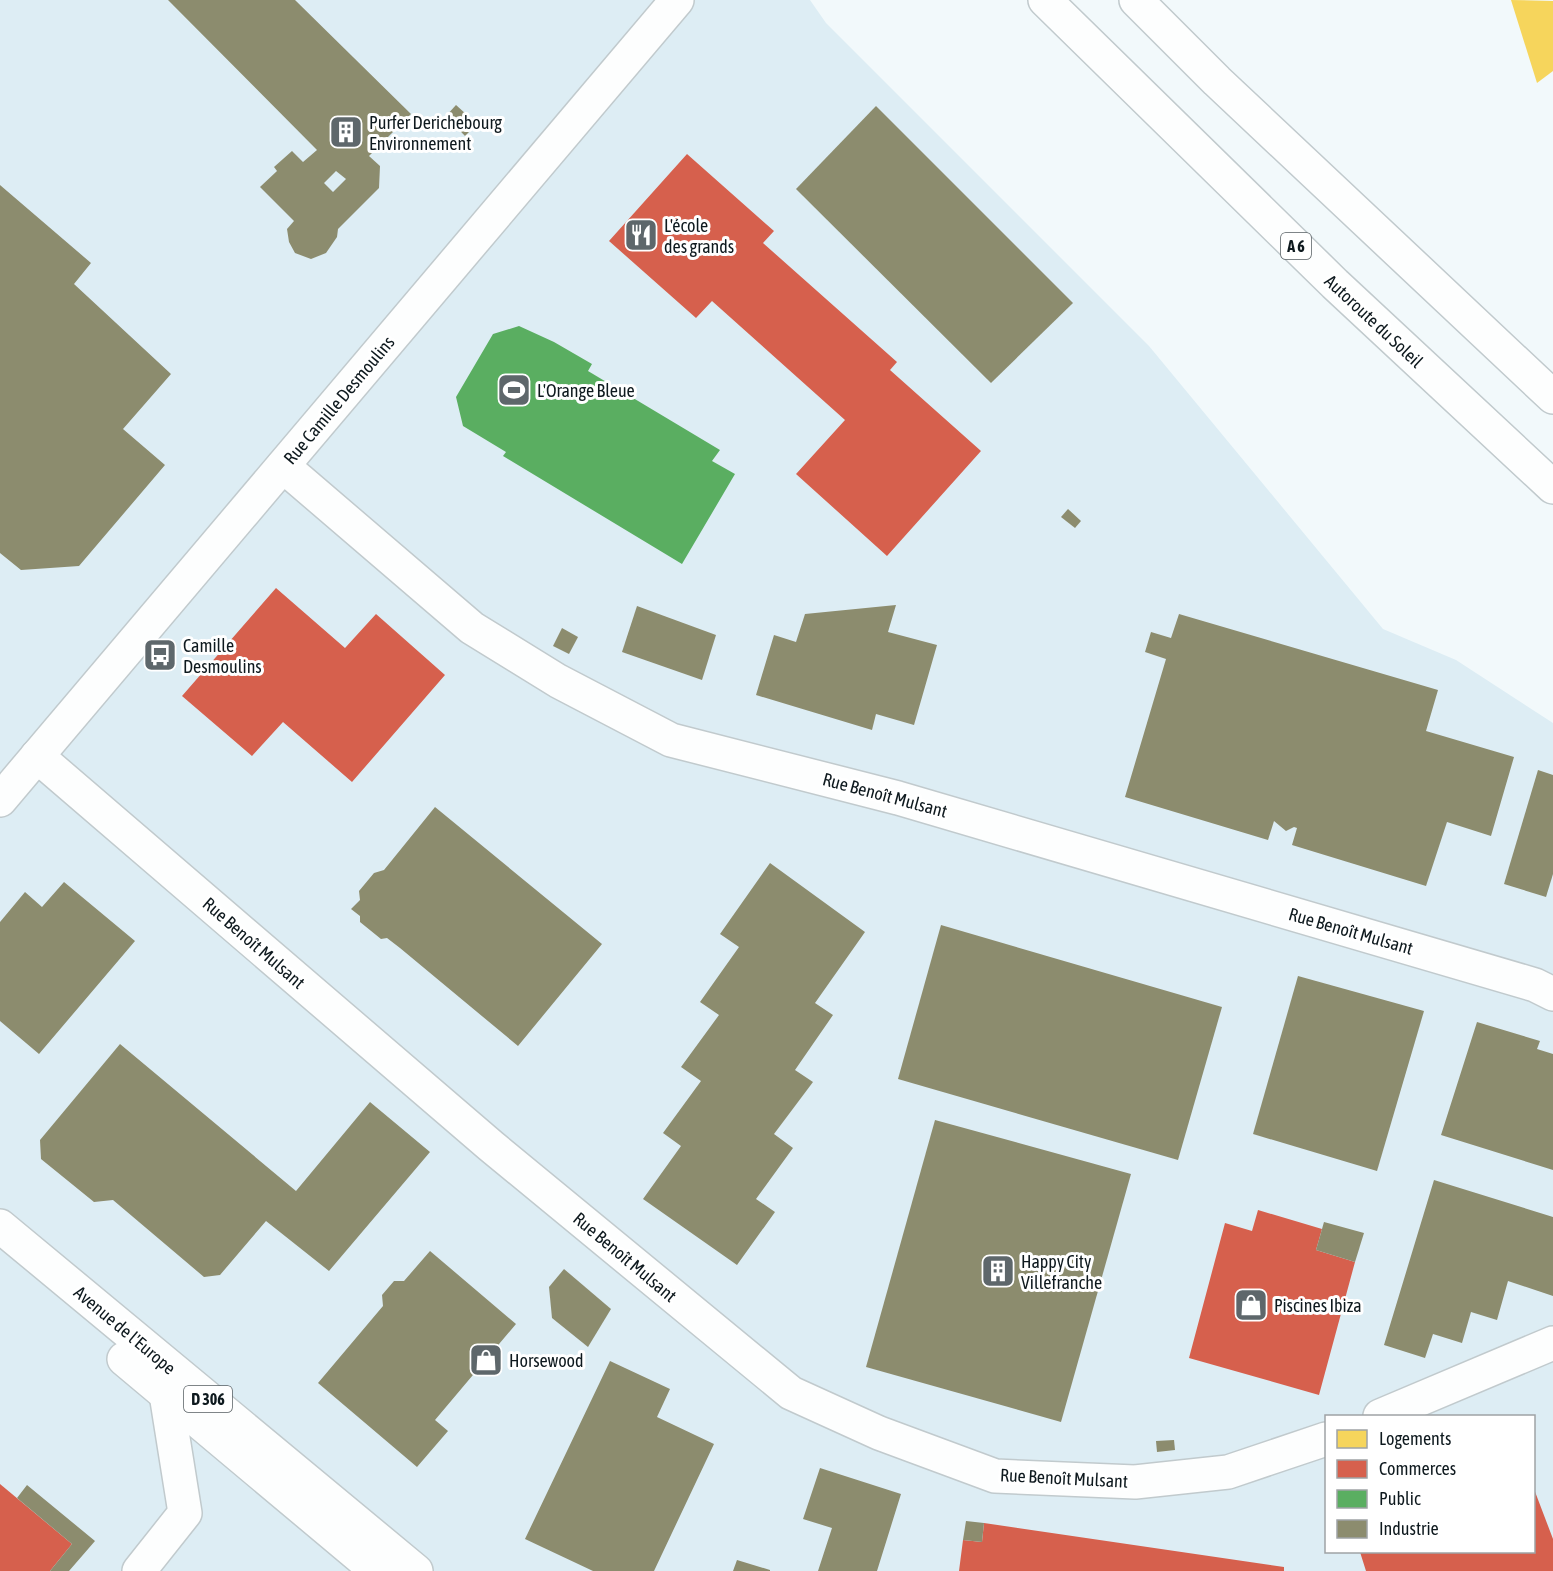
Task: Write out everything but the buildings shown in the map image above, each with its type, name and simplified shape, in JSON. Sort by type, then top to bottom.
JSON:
[{"type":"main road","name":"Rue Camille Desmoulins","points":[[0,800],[677,0]]},
{"type":"main road","name":"Autoroute du Soleil","points":[[1045,0],[1335,284],[1553,487]]},
{"type":"main road","points":[[1136,0],[1217,81],[1553,398]]},
{"type":"main road","name":"Rue Benoît Mulsant","points":[[283,466],[472,628],[558,681],[671,740],[898,798],[1535,985],[1553,994]]},
{"type":"main road","name":"Rue Benoît Mulsant","points":[[37,756],[491,1146],[791,1393],[879,1433],[995,1476],[1135,1482],[1228,1472],[1325,1439]]},
{"type":"main road","name":"Avenue de l'Europe","points":[[0,1226],[416,1571]]},
{"type":"main road","name":"Avenue de l'Europe","points":[[0,1256],[377,1571]]},
{"type":"main road","points":[[1382,1415],[1553,1343]]},
{"type":"main road","points":[[139,1571],[186,1513],[166,1394]]},
{"type":"shaded area","points":[[0,0],[810,0],[826,23],[1149,346],[1383,629],[1456,660],[1553,723],[1553,1571],[0,1571]]},
{"type":"place","name":"Purfer Derichebourg Environnement","points":[[346,132]]},
{"type":"place","name":"L'école des grands","points":[[641,235]]},
{"type":"place","name":"L'Orange Bleue","points":[[514,390]]},
{"type":"place","name":"Camille Desmoulins","points":[[160,655]]},
{"type":"place","name":"Happy City Villefranche","points":[[998,1271]]},
{"type":"place","name":"Piscines Ibiza","points":[[1251,1305]]},
{"type":"place","name":"Horsewood","points":[[486,1360]]}]
